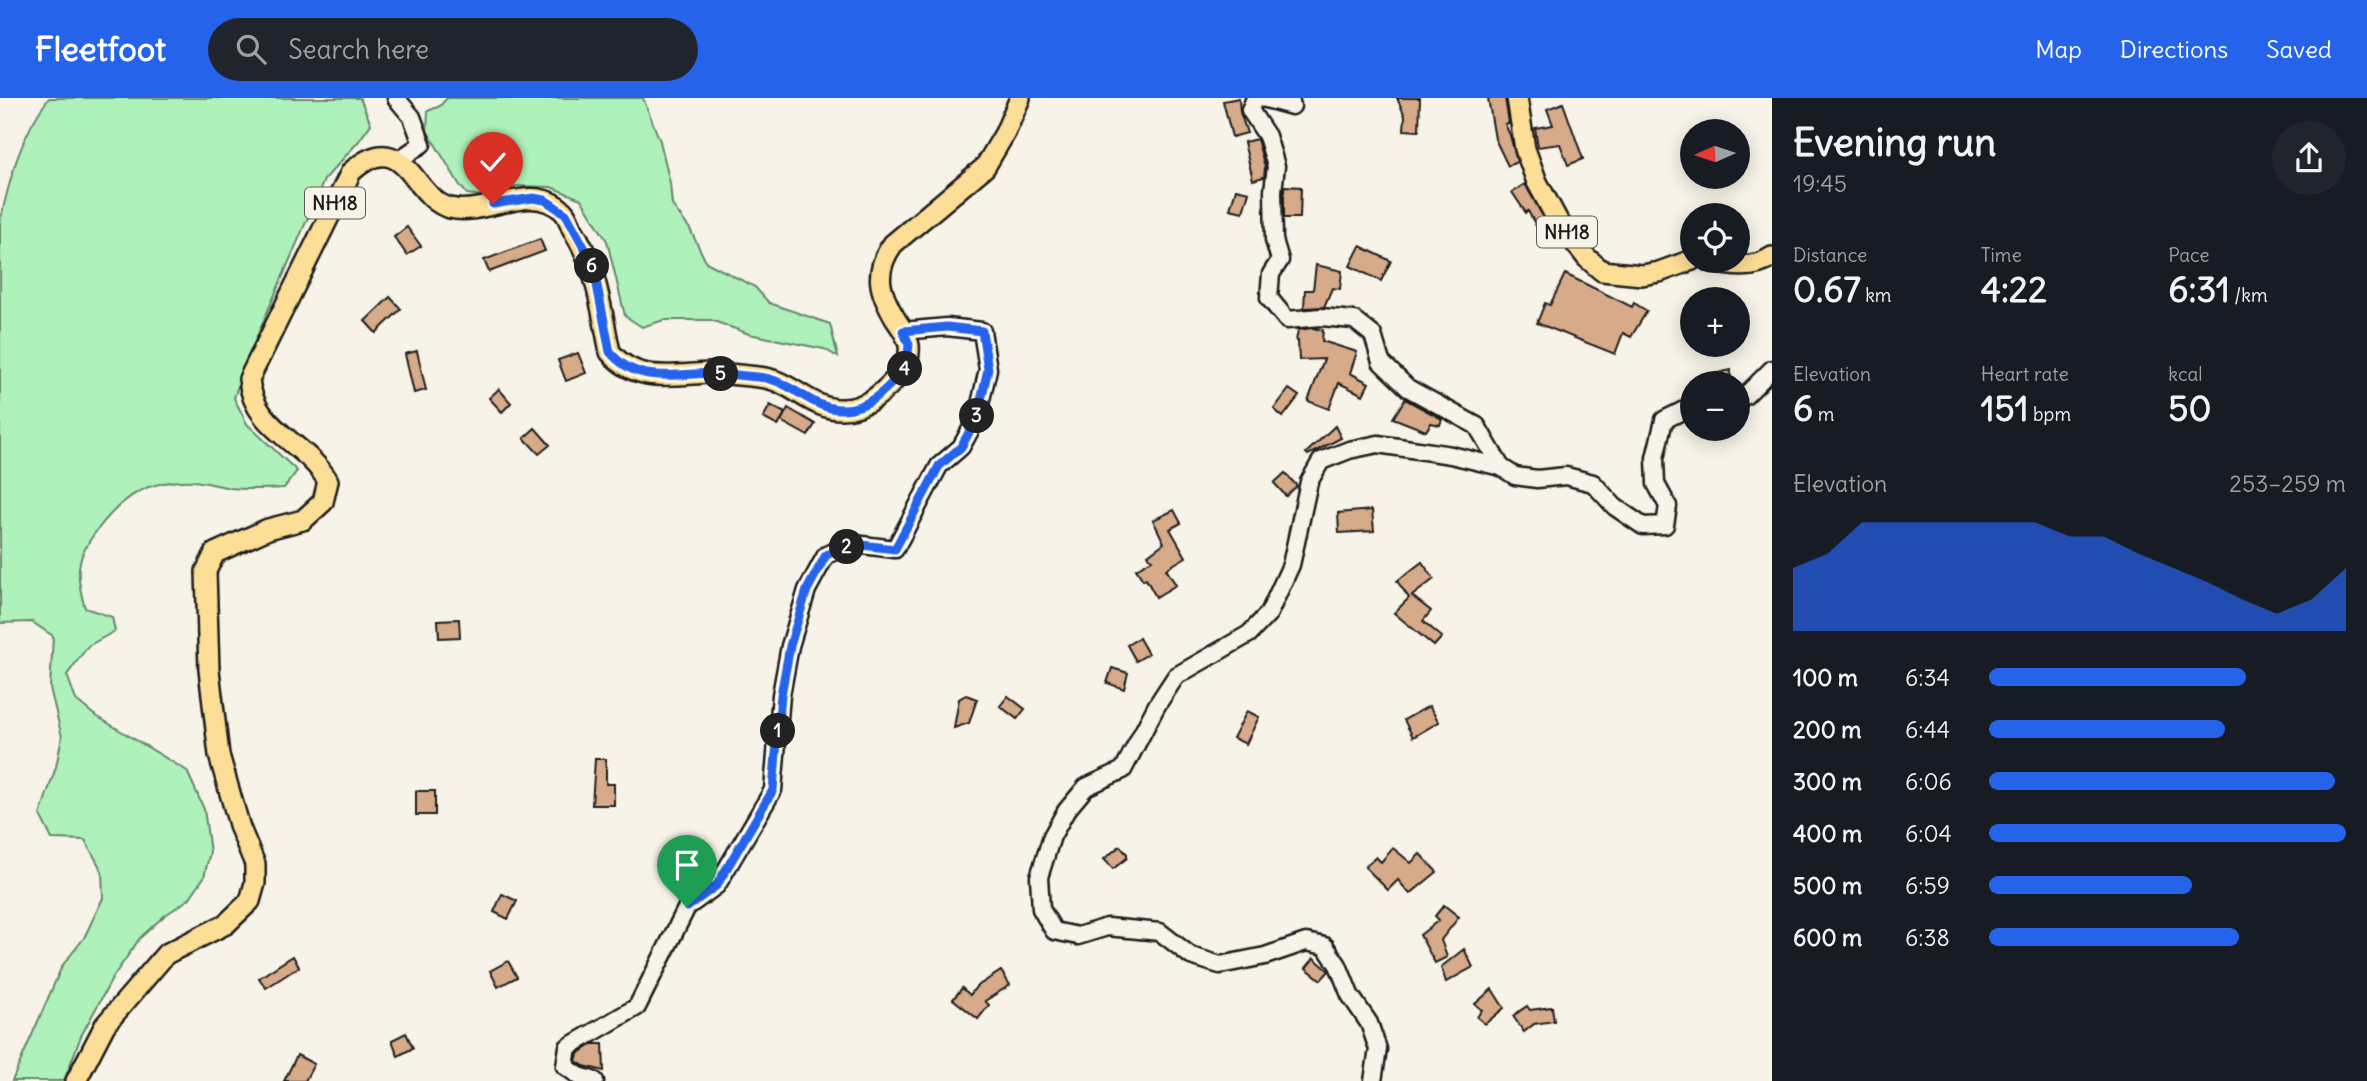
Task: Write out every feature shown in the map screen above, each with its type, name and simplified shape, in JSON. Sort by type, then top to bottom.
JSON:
[{"type":"main road","points":[[397,161],[407,168],[433,198],[450,209],[465,210],[533,198],[545,200],[566,214],[595,275],[610,352],[617,361],[645,375],[664,377],[716,373],[762,377],[783,382],[820,406],[843,410],[873,401],[907,367],[909,344],[888,305],[879,279],[880,266],[885,255],[893,244],[985,167],[1005,133],[1020,98]]},
{"type":"main road","name":"NH18","points":[[1517,98],[1525,149],[1537,182],[1558,221],[1587,258],[1602,271],[1642,275],[1680,264]]},
{"type":"main road","name":"NH18","points":[[76,1081],[105,1025],[166,954],[226,924],[250,901],[256,864],[240,828],[219,755],[209,670],[206,571],[215,553],[268,529],[303,520],[323,502],[328,481],[318,465],[257,410],[250,395],[248,379],[351,172],[362,162],[380,157],[390,157],[397,161]]},
{"type":"main road","points":[[1750,265],[1758,265],[1772,257]]},
{"type":"street","points":[[396,98],[412,117],[422,144],[397,161]]},
{"type":"street","points":[[1255,98],[1250,110],[1266,136],[1276,166],[1273,191],[1274,240],[1280,260],[1271,274],[1269,298],[1287,320],[1321,317],[1354,320],[1373,335],[1381,362],[1408,387],[1476,426],[1501,467]]},
{"type":"street","points":[[1262,98],[1292,106],[1290,98]]},
{"type":"street","points":[[595,1081],[579,1076],[565,1066],[568,1047],[637,1007],[687,907],[717,885],[773,790],[781,695],[790,646],[807,590],[826,555],[854,544],[895,549],[939,466],[961,447],[977,418],[988,369],[982,331],[947,327],[903,331]]},
{"type":"street","points":[[1750,391],[1772,369]]},
{"type":"street","points":[[1373,1081],[1378,1049],[1369,1023],[1350,995],[1338,965],[1325,946],[1306,942],[1256,959],[1220,965],[1191,956],[1160,932],[1107,927],[1078,936],[1054,931],[1041,909],[1040,877],[1052,836],[1066,811],[1086,787],[1123,770],[1157,705],[1176,676],[1249,634],[1269,613],[1291,565],[1309,482],[1321,461],[1349,450],[1378,444],[1451,455],[1501,467],[1515,476],[1537,479],[1566,476],[1593,483],[1615,507],[1643,526],[1665,525],[1668,506],[1656,484],[1655,458],[1664,420],[1680,412]]},
{"type":"green space","points":[[49,98],[360,98],[371,124],[324,180],[246,362],[234,398],[247,424],[297,471],[284,488],[237,489],[194,481],[151,486],[128,498],[108,517],[90,539],[81,558],[79,576],[85,608],[112,617],[115,631],[88,646],[67,675],[76,700],[93,714],[187,771],[204,809],[210,852],[204,877],[189,899],[164,916],[140,938],[113,977],[81,1036],[64,1081],[12,1081],[62,966],[84,938],[103,898],[102,871],[85,840],[52,839],[40,815],[56,767],[62,737],[50,688],[53,636],[32,622],[0,623],[0,222],[24,141]]},
{"type":"green space","points":[[447,98],[643,98],[660,141],[672,205],[690,229],[706,262],[755,287],[769,303],[830,324],[838,357],[824,349],[749,334],[711,320],[664,320],[642,327],[625,316],[607,241],[581,199],[551,187],[516,186],[484,196],[467,194],[461,187],[427,131],[428,111],[440,106]]},
{"type":"building","points":[[1239,98],[1240,112],[1247,133],[1232,137],[1223,101]]},
{"type":"building","points":[[1397,98],[1420,98],[1419,131],[1404,130],[1405,116]]},
{"type":"building","points":[[1488,98],[1505,98],[1509,123],[1505,124],[1517,162],[1508,166],[1495,139]]},
{"type":"building","points":[[1563,103],[1583,159],[1568,165],[1560,144],[1538,147],[1535,128],[1553,125],[1547,109]]},
{"type":"building","points":[[1257,139],[1265,167],[1264,177],[1253,180],[1244,142]]},
{"type":"building","points":[[1525,184],[1554,236],[1546,244],[1528,211],[1526,213],[1512,192]]},
{"type":"building","points":[[1284,186],[1301,187],[1300,218],[1284,218]]},
{"type":"building","points":[[1236,189],[1249,192],[1243,212],[1230,209]]},
{"type":"building","points":[[407,227],[421,246],[407,255],[394,237]]},
{"type":"building","points":[[540,239],[545,251],[489,272],[484,260]]},
{"type":"building","points":[[1360,246],[1391,261],[1381,281],[1350,266]]},
{"type":"building","points":[[1316,265],[1342,271],[1340,289],[1332,288],[1324,307],[1304,308],[1305,290],[1313,290]]},
{"type":"building","points":[[1565,274],[1632,307],[1634,303],[1647,311],[1631,337],[1623,333],[1615,354],[1537,323],[1545,303],[1550,305]]},
{"type":"building","points":[[390,297],[401,309],[376,333],[365,321]]},
{"type":"building","points":[[1298,330],[1323,330],[1322,341],[1357,352],[1350,373],[1369,383],[1363,395],[1339,383],[1329,409],[1308,401],[1324,359],[1299,360],[1296,341]]},
{"type":"building","points":[[417,351],[426,390],[414,393],[405,354]]},
{"type":"building","points":[[578,353],[586,373],[566,381],[558,360]]},
{"type":"building","points":[[499,389],[511,403],[502,412],[489,398]]},
{"type":"building","points":[[1289,389],[1299,396],[1283,417],[1274,409]]},
{"type":"building","points":[[1405,399],[1442,419],[1440,425],[1431,423],[1426,431],[1393,418]]},
{"type":"building","points":[[770,405],[785,413],[778,426],[763,418]]},
{"type":"building","points":[[788,408],[815,424],[808,436],[781,421]]},
{"type":"building","points":[[1335,426],[1341,438],[1308,455],[1306,453]]},
{"type":"building","points":[[535,428],[550,445],[539,454],[524,438]]},
{"type":"building","points":[[1285,473],[1297,486],[1286,496],[1274,483]]},
{"type":"building","points":[[1174,510],[1181,523],[1170,529],[1186,557],[1166,569],[1176,585],[1156,597],[1146,579],[1143,580],[1136,569],[1152,560],[1148,555],[1164,543],[1153,520]]},
{"type":"building","points":[[1372,510],[1374,531],[1339,533],[1338,513]]},
{"type":"building","points":[[1422,562],[1434,579],[1412,596],[1431,611],[1423,621],[1442,637],[1434,646],[1394,613],[1409,598],[1397,581]]},
{"type":"building","points":[[459,619],[460,637],[439,638],[438,620]]},
{"type":"building","points":[[1139,638],[1148,654],[1136,661],[1127,645]]},
{"type":"building","points":[[1112,668],[1128,673],[1124,689],[1107,683]]},
{"type":"building","points":[[966,695],[977,699],[969,723],[954,728],[959,699]]},
{"type":"building","points":[[1008,696],[1025,709],[1017,719],[1000,706]]},
{"type":"building","points":[[1429,706],[1439,722],[1413,737],[1404,720]]},
{"type":"building","points":[[1247,711],[1259,717],[1246,744],[1233,738]]},
{"type":"building","points":[[595,759],[606,759],[606,784],[614,784],[614,805],[592,805]]},
{"type":"building","points":[[416,791],[435,791],[435,815],[416,815]]},
{"type":"building","points":[[1120,846],[1127,858],[1113,869],[1104,859]]},
{"type":"building","points":[[1393,848],[1411,863],[1420,854],[1437,872],[1410,894],[1398,880],[1388,890],[1365,867],[1376,857],[1381,862]]},
{"type":"building","points":[[502,894],[517,901],[508,919],[494,912]]},
{"type":"building","points":[[1444,905],[1459,917],[1441,940],[1447,957],[1435,963],[1420,935],[1439,920],[1435,916]]},
{"type":"building","points":[[1464,949],[1473,967],[1446,982],[1441,967]]},
{"type":"building","points":[[293,956],[299,967],[266,988],[259,978]]},
{"type":"building","points":[[1314,958],[1329,971],[1321,980],[1306,968]]},
{"type":"building","points":[[508,961],[517,977],[498,987],[490,971]]},
{"type":"building","points":[[1001,971],[1010,985],[985,1001],[989,1005],[978,1019],[953,999],[962,988],[970,995],[976,987]]},
{"type":"building","points":[[1492,989],[1504,1008],[1485,1024],[1477,1017],[1482,1010],[1475,1004]]},
{"type":"building","points":[[1527,1006],[1530,1010],[1552,1007],[1554,1021],[1534,1024],[1524,1032],[1513,1016]]},
{"type":"building","points":[[406,1033],[413,1048],[398,1056],[392,1040]]},
{"type":"building","points":[[593,1044],[603,1044],[604,1071],[576,1061],[578,1054]]},
{"type":"building","points":[[297,1055],[314,1064],[305,1081],[284,1081]]},
{"type":"route","points":[[493,204],[533,198],[554,204],[566,214],[595,275],[610,352],[629,369],[645,375],[664,377],[716,373],[762,377],[783,382],[820,406],[843,410],[873,401],[907,367],[909,344],[903,331],[947,327],[982,331],[988,369],[977,418],[961,447],[939,466],[895,549],[854,544],[826,555],[807,590],[790,646],[781,695],[773,790],[717,885],[687,907]]}]
